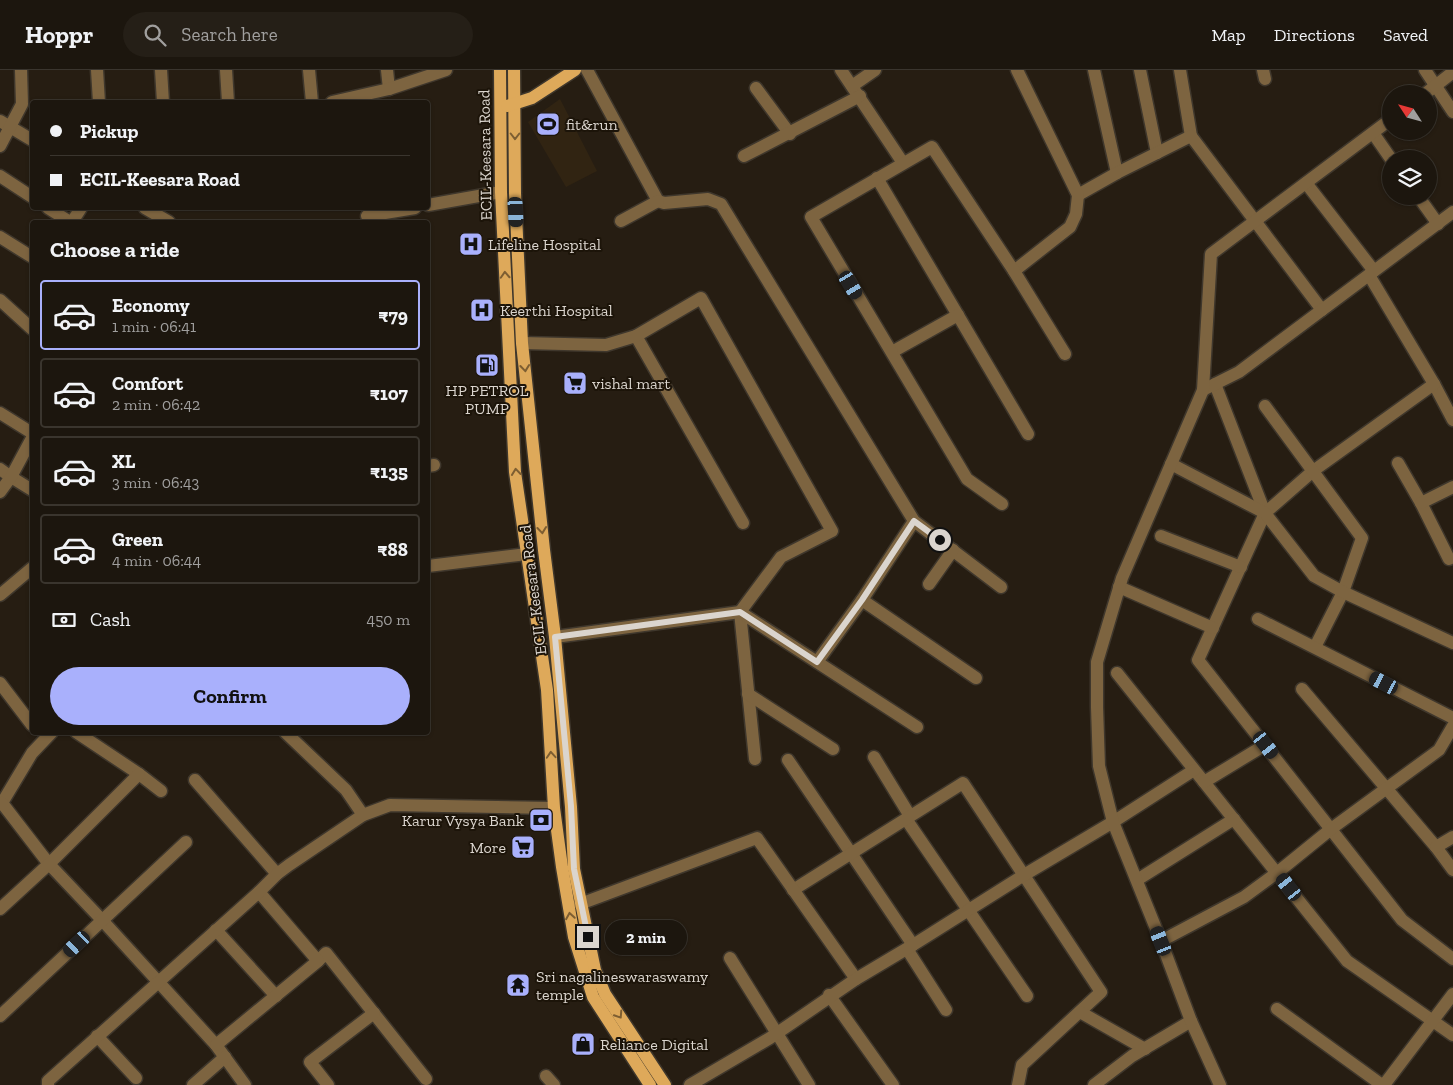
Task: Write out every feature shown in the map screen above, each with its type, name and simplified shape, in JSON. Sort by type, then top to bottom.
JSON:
[{"type":"main road","name":"ECIL-Keesara Road","points":[[500,70],[501,192],[516,472],[547,690],[554,808],[562,867],[574,937],[594,997],[650,1085]]},
{"type":"main road","name":"ECIL-Keesara Road","points":[[514,70],[515,193],[522,343],[555,637],[571,806],[574,869],[595,970],[605,994],[665,1085]]},
{"type":"main road","points":[[501,107],[532,98],[575,70]]},
{"type":"main road","points":[[549,715],[562,713]]},
{"type":"street","points":[[0,146],[5,124],[22,104],[20,70]]},
{"type":"street","points":[[98,70],[99,100]]},
{"type":"street","points":[[161,70],[163,100]]},
{"type":"street","points":[[226,70],[228,100]]},
{"type":"street","points":[[309,70],[312,100]]},
{"type":"street","points":[[387,70],[389,89]]},
{"type":"street","points":[[341,100],[389,89],[446,70]]},
{"type":"street","points":[[587,70],[658,201],[664,203],[708,199],[721,204],[914,521],[1001,586]]},
{"type":"street","points":[[841,70],[903,163]]},
{"type":"street","points":[[744,156],[790,134],[856,91],[875,70]]},
{"type":"street","points":[[1014,271],[1070,227],[1076,214],[1078,195],[1017,70]]},
{"type":"street","points":[[1094,70],[1117,173]]},
{"type":"street","points":[[1140,70],[1157,153]]},
{"type":"street","points":[[1180,70],[1191,136],[1322,310]]},
{"type":"street","points":[[1425,70],[1436,85],[1453,72]]},
{"type":"street","points":[[756,88],[790,134]]},
{"type":"street","points":[[1438,88],[1453,112]]},
{"type":"street","points":[[5,124],[30,139]]},
{"type":"street","points":[[1220,1085],[1191,1021],[1113,822],[1099,766],[1097,662],[1119,587],[1203,390],[1211,254],[1382,126]]},
{"type":"street","points":[[1373,133],[1385,150]]},
{"type":"street","points":[[1078,195],[1191,136]]},
{"type":"street","points":[[1002,504],[967,480],[811,217],[932,147],[1014,271],[1065,354]]},
{"type":"street","points":[[0,176],[30,197]]},
{"type":"street","points":[[877,178],[1028,434]]},
{"type":"street","points":[[1306,183],[1372,273],[1453,420]]},
{"type":"street","points":[[430,205],[501,192]]},
{"type":"street","points":[[621,221],[658,201]]},
{"type":"street","points":[[1424,205],[1438,224]]},
{"type":"street","points":[[51,210],[68,220]]},
{"type":"street","points":[[148,210],[166,220]]},
{"type":"street","points":[[367,216],[400,216],[411,210]]},
{"type":"street","points":[[1203,390],[1239,372],[1453,212]]},
{"type":"street","points":[[2,244],[30,255]]},
{"type":"street","points":[[522,343],[606,345],[636,336],[701,298],[832,531],[781,557],[740,612],[755,760]]},
{"type":"street","points":[[0,300],[30,327]]},
{"type":"street","points":[[892,352],[958,316]]},
{"type":"street","points":[[636,336],[743,523]]},
{"type":"street","points":[[1215,384],[1265,513],[1314,576],[1343,592],[1453,643]]},
{"type":"street","points":[[1434,384],[1313,471],[1265,513],[1198,660],[1402,920],[1453,959]]},
{"type":"street","points":[[1266,406],[1362,538],[1343,592],[1315,647]]},
{"type":"street","points":[[0,413],[30,432]]},
{"type":"street","points":[[0,492],[11,477],[30,442]]},
{"type":"street","points":[[1398,463],[1449,559]]},
{"type":"street","points":[[1171,464],[1265,513]]},
{"type":"street","points":[[0,469],[30,489]]},
{"type":"street","points":[[1421,504],[1453,487]]},
{"type":"street","points":[[817,662],[862,600],[914,521]]},
{"type":"street","points":[[1161,536],[1241,566]]},
{"type":"street","points":[[929,584],[953,550]]},
{"type":"street","points":[[430,566],[527,554]]},
{"type":"street","points":[[0,595],[30,570]]},
{"type":"street","points":[[1119,587],[1213,628]]},
{"type":"street","points":[[862,600],[976,678]]},
{"type":"street","points":[[555,637],[740,612],[917,727]]},
{"type":"street","points":[[1258,619],[1453,718]]},
{"type":"street","points":[[1117,673],[1348,961],[1453,1035]]},
{"type":"street","points":[[0,683],[30,722]]},
{"type":"street","points":[[1302,690],[1388,789],[1453,870]]},
{"type":"street","points":[[748,694],[832,749]]},
{"type":"street","points":[[1161,941],[1244,897],[1278,872],[1331,829],[1439,750],[1453,726]]},
{"type":"street","points":[[45,735],[1,804],[49,864],[216,1045],[245,1085]]},
{"type":"street","points":[[80,735],[161,791]]},
{"type":"street","points":[[287,735],[346,790],[363,815]]},
{"type":"street","points":[[1204,782],[1266,745]]},
{"type":"street","points":[[874,756],[908,817],[1026,996]]},
{"type":"street","points":[[788,760],[851,853],[910,947],[946,1010]]},
{"type":"street","points":[[690,1085],[777,1033],[856,978],[910,947],[1194,770]]},
{"type":"street","points":[[0,909],[49,864],[139,774]]},
{"type":"street","points":[[195,780],[277,874]]},
{"type":"street","points":[[793,890],[963,783],[1101,992],[1022,1066],[1018,1085]]},
{"type":"street","points":[[48,1085],[48,1081],[277,874],[363,815],[390,804],[554,808]]},
{"type":"street","points":[[1137,880],[1234,819]]},
{"type":"street","points":[[1436,847],[1453,837]]},
{"type":"street","points":[[580,904],[757,838],[856,978]]},
{"type":"street","points":[[0,1016],[186,842]]},
{"type":"street","points":[[259,892],[318,961]]},
{"type":"street","points":[[216,930],[276,996]]},
{"type":"street","points":[[216,1045],[326,953],[426,1079]]},
{"type":"street","points":[[730,958],[809,1085]]},
{"type":"street","points":[[1277,1009],[1383,1085],[1453,994]]},
{"type":"street","points":[[829,996],[893,1085]]},
{"type":"street","points":[[1080,1012],[1145,1048]]},
{"type":"street","points":[[328,1085],[310,1062],[374,1013]]},
{"type":"street","points":[[1094,1085],[1132,1056],[1191,1021]]},
{"type":"street","points":[[97,1036],[136,1078]]},
{"type":"street","points":[[193,1085],[225,1057]]},
{"type":"shaded area","points":[[560,99],[597,171],[566,187],[528,122]]},
{"type":"place","name":"fit&run","points":[[548,124]]},
{"type":"place","name":"Lifeline Hospital","points":[[471,244]]},
{"type":"place","name":"Keerthi Hospital","points":[[482,310]]},
{"type":"place","name":"HP PETROL PUMP","points":[[487,365]]},
{"type":"place","name":"vishal mart","points":[[575,383]]},
{"type":"place","name":"Karur Vysya Bank","points":[[541,820]]},
{"type":"place","name":"More","points":[[523,847]]},
{"type":"place","name":"Sri nagalineswaraswamy temple","points":[[518,985]]},
{"type":"place","name":"Reliance Digital","points":[[583,1044]]},
{"type":"route","points":[[588,937],[574,869],[571,806],[555,637],[740,612],[817,662],[862,600],[914,521],[940,540]]}]
